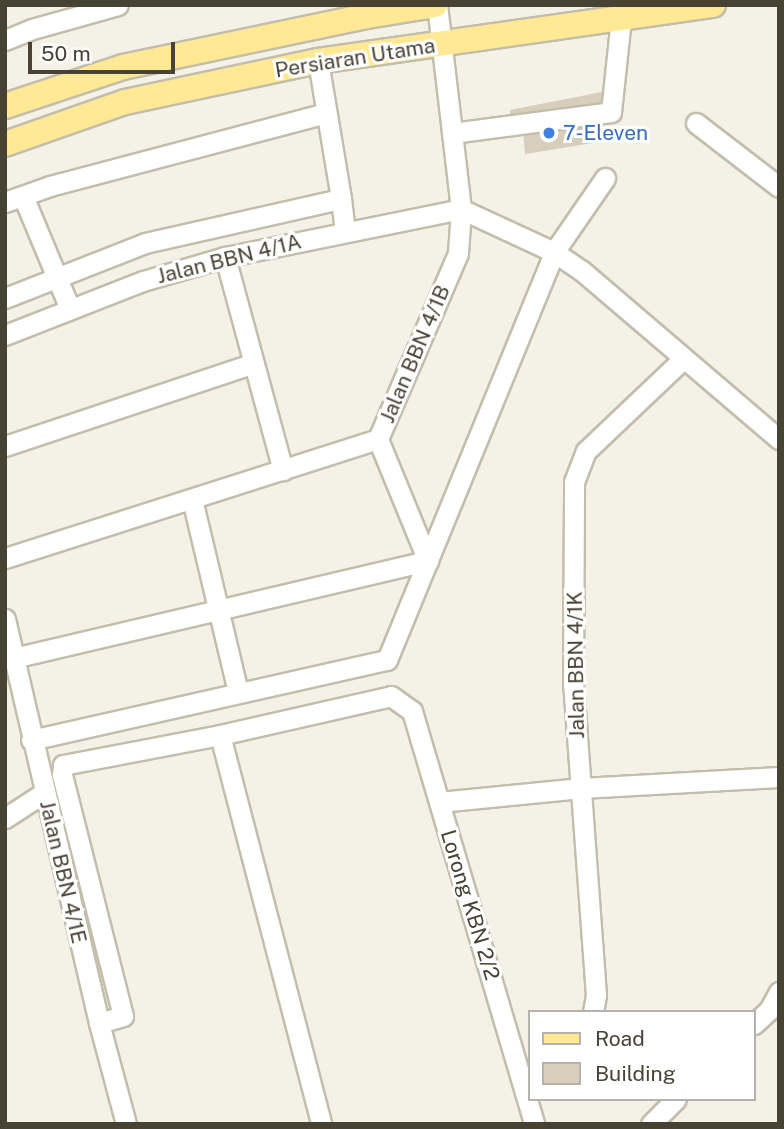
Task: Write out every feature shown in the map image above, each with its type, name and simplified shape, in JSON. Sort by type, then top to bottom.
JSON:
[{"type":"main road","name":"Persiaran Utama","points":[[5,106],[123,67],[372,10],[436,5]]},
{"type":"main road","name":"Persiaran Utama","points":[[5,144],[125,102],[318,61],[713,5]]},
{"type":"street","points":[[5,40],[32,29],[118,5]]},
{"type":"street","name":"Jalan BBN 4/1B","points":[[5,558],[379,439],[458,253],[461,209],[436,5]]},
{"type":"street","points":[[452,134],[611,112],[621,18]]},
{"type":"street","points":[[318,61],[345,232]]},
{"type":"street","points":[[70,309],[57,278],[14,199],[326,113]]},
{"type":"street","points":[[696,123],[779,187]]},
{"type":"street","points":[[32,740],[387,660],[554,252],[605,178]]},
{"type":"street","points":[[5,298],[145,243],[341,199]]},
{"type":"street","points":[[461,209],[554,252],[582,271],[779,439]]},
{"type":"street","name":"Jalan BBN 4/1A","points":[[5,335],[143,281],[225,257],[461,209]]},
{"type":"street","points":[[225,257],[283,470]]},
{"type":"street","name":"Jalan BBN 4/1K","points":[[593,1010],[596,995],[573,685],[574,482],[586,451],[682,359]]},
{"type":"street","points":[[5,446],[254,363]]},
{"type":"street","points":[[379,439],[428,561]]},
{"type":"street","points":[[192,499],[238,692]]},
{"type":"street","points":[[13,658],[428,561]]},
{"type":"street","name":"Jalan BBN 4/1E","points":[[5,620],[99,1023],[127,1124]]},
{"type":"street","name":"Lorong KBN 2/2","points":[[220,735],[391,696],[412,711],[525,1069],[528,1087]]},
{"type":"street","points":[[5,714],[23,703]]},
{"type":"street","points":[[99,1023],[123,1016],[62,775],[63,765],[220,735],[321,1124]]},
{"type":"street","points":[[439,802],[581,788],[779,777]]},
{"type":"street","points":[[5,818],[45,792]]},
{"type":"street","points":[[756,1022],[769,1010],[779,992]]},
{"type":"street","name":"Lorong KBN 2/2","points":[[530,1101],[534,1124]]},
{"type":"street","points":[[651,1124],[674,1101]]},
{"type":"building","points":[[607,91],[599,120],[596,120],[599,142],[525,154],[523,132],[510,134],[510,110]]},
{"type":"place","name":"7-Eleven","points":[[549,133]]}]
